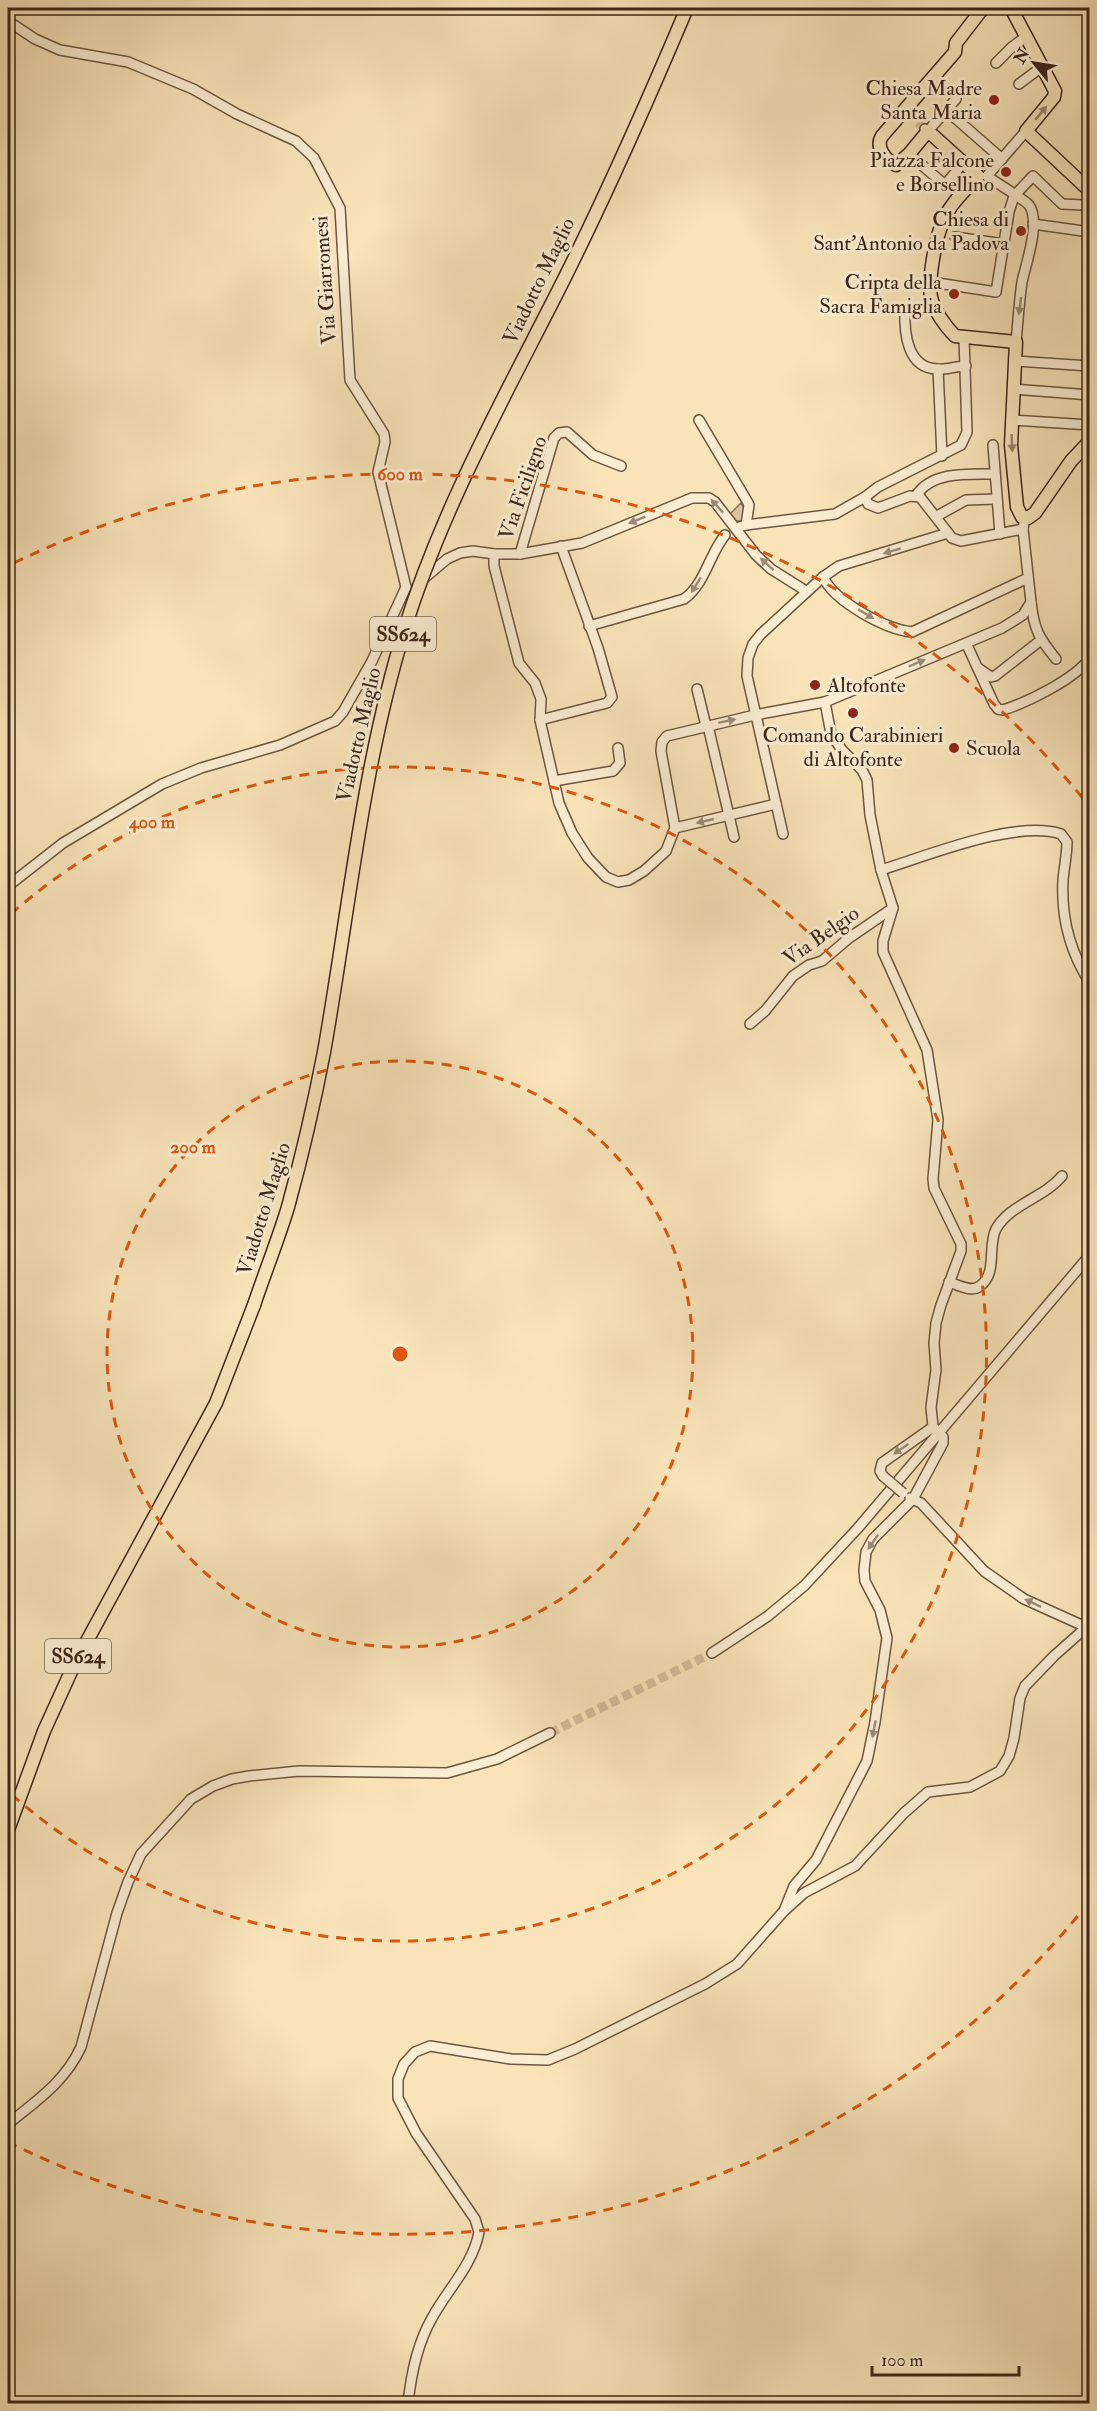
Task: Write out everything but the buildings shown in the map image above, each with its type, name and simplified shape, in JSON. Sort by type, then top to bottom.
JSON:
[{"type":"main road","name":"Viadotto Maglio","points":[[8,1830],[44,1731],[74,1665],[216,1403],[254,1305],[287,1210],[304,1144],[325,1044],[363,803],[379,724],[404,630],[459,490],[653,88],[687,8]]},
{"type":"main road","points":[[983,8],[956,43],[955,52],[906,112],[882,136],[879,147],[892,163],[899,164],[909,154],[926,129],[963,163],[983,176],[958,199],[942,223],[931,282],[931,297],[935,308],[955,336],[1016,342],[1011,420],[1017,507],[1024,524],[1035,513],[1071,461],[1089,441]]},
{"type":"main road","points":[[1011,8],[1054,88],[1054,94],[1026,131],[1088,187]]},
{"type":"street","name":"Via Giarromesi","points":[[8,21],[35,39],[60,50],[128,62],[193,89],[237,114],[296,141],[314,158],[339,208],[350,381],[384,434],[385,442],[378,472],[406,587]]},
{"type":"street","points":[[996,63],[1027,36]]},
{"type":"street","points":[[1019,84],[1042,66]]},
{"type":"street","points":[[926,129],[956,99]]},
{"type":"street","points":[[946,110],[1002,159]]},
{"type":"street","points":[[1016,342],[1022,283],[1033,224],[1031,210],[1028,204],[983,176],[1002,159],[1026,131]]},
{"type":"street","points":[[909,154],[945,185],[963,163]]},
{"type":"street","points":[[931,282],[996,292],[1009,212],[1014,196],[1033,176],[1062,204],[1083,205],[1089,201]]},
{"type":"street","points":[[1033,224],[1089,232]]},
{"type":"street","points":[[955,237],[1004,244]]},
{"type":"street","points":[[905,309],[906,340],[923,367],[938,369],[966,366]]},
{"type":"street","points":[[589,626],[684,599],[695,590],[719,543],[731,529],[746,525],[835,514],[878,487],[961,445],[966,437],[964,338]]},
{"type":"street","points":[[1015,361],[1089,366]]},
{"type":"street","points":[[938,369],[942,456]]},
{"type":"street","points":[[1013,389],[1089,395]]},
{"type":"street","points":[[699,420],[747,501],[746,525]]},
{"type":"street","points":[[1011,420],[1089,425]]},
{"type":"street","name":"Via Ficiligno","points":[[520,554],[554,438],[560,433],[567,432],[593,455],[621,466]]},
{"type":"street","points":[[993,445],[1000,534]]},
{"type":"street","points":[[865,497],[871,507],[878,508],[916,496],[921,488],[946,477],[994,474]]},
{"type":"street","points":[[916,496],[925,501],[948,533],[956,540],[966,542],[1000,534],[1024,524],[1034,628],[1056,659]]},
{"type":"street","name":"Via Ficiligno","points":[[406,587],[419,582],[447,559],[460,553],[473,551],[520,554],[582,543],[692,498],[704,498],[715,502],[731,529]]},
{"type":"street","points":[[937,516],[966,500],[996,499]]},
{"type":"street","points":[[731,529],[771,569],[807,591]]},
{"type":"street","points":[[783,834],[746,668],[753,644],[807,591],[839,566],[948,533]]},
{"type":"street","points":[[540,720],[611,701],[612,697],[598,648],[561,546]]},
{"type":"street","points":[[494,554],[494,566],[519,663],[536,683],[541,699],[540,720],[559,803],[572,833],[588,858],[603,875],[622,882],[644,871],[666,851],[675,828],[661,751],[662,742],[670,734],[825,702],[924,660],[967,645],[1023,615],[1032,602]]},
{"type":"street","points":[[823,577],[834,595],[886,626],[912,632],[1028,578]]},
{"type":"street","points":[[8,886],[63,843],[162,784],[201,768],[280,745],[338,719],[372,661],[406,587]]},
{"type":"street","points":[[978,668],[991,677],[995,676],[1041,640]]},
{"type":"street","points":[[967,645],[994,704],[1003,710],[1057,685],[1083,667],[1089,658]]},
{"type":"street","points":[[697,689],[734,837]]},
{"type":"street","points":[[784,1911],[794,1886],[816,1860],[867,1761],[887,1638],[880,1610],[866,1581],[864,1570],[866,1552],[873,1539],[914,1499],[943,1443],[943,1437],[936,1430],[931,1407],[936,1370],[934,1343],[936,1323],[949,1282],[959,1261],[961,1244],[934,1188],[938,1120],[927,1050],[883,952],[883,940],[893,908],[881,870],[870,815],[867,780],[862,770],[842,750],[831,734],[825,702]]},
{"type":"street","points":[[554,781],[613,771],[620,763],[618,748]]},
{"type":"street","points":[[675,828],[777,804]]},
{"type":"street","points":[[881,870],[988,836],[1028,830],[1061,834],[1067,842],[1063,881],[1064,918],[1078,964],[1089,983]]},
{"type":"street","name":"Via Belgio","points":[[750,1024],[765,1011],[793,976],[809,965],[822,961],[849,938],[893,908]]},
{"type":"street","points":[[949,1282],[971,1289],[980,1287],[986,1279],[992,1261],[992,1240],[1002,1221],[1062,1176]]},
{"type":"street","points":[[712,1653],[768,1616],[804,1586],[858,1528],[936,1430],[1089,1256]]},
{"type":"street","points":[[408,2403],[414,2362],[422,2339],[432,2317],[467,2262],[479,2232],[475,2219],[416,2133],[398,2098],[398,2079],[405,2064],[415,2052],[430,2046],[511,2059],[548,2060],[575,2049],[705,1984],[737,1964],[784,1911],[804,1893],[855,1866],[904,1813],[928,1792],[970,1787],[1000,1771],[1009,1756],[1020,1698],[1025,1686],[1088,1626],[1024,1599],[984,1571],[921,1503],[903,1493],[883,1476],[880,1471],[882,1463],[936,1430]]},
{"type":"street","points":[[8,2124],[57,2084],[72,2066],[81,2047],[117,1913],[128,1882],[141,1854],[191,1799],[213,1786],[249,1776],[299,1771],[447,1773],[497,1759],[550,1733]]},
{"type":"shaded area","points":[[741,503],[744,508],[742,521],[736,521],[730,514]]},
{"type":"tunnel","points":[[908,113],[923,127]]},
{"type":"tunnel","points":[[550,1733],[712,1653]]},
{"type":"place","name":"Chiesa Madre Santa Maria","points":[[994,100]]},
{"type":"place","name":"Piazza Falcone e Borsellino","points":[[1006,172]]},
{"type":"place","name":"Chiesa di Sant'Antonio da Padova","points":[[1021,231]]},
{"type":"place","name":"Cripta della Sacra Famiglia","points":[[954,294]]},
{"type":"place","name":"Altofonte","points":[[815,685]]},
{"type":"place","name":"Comando Carabinieri di Altofonte","points":[[853,713]]},
{"type":"place","name":"Scuola","points":[[954,748]]}]
